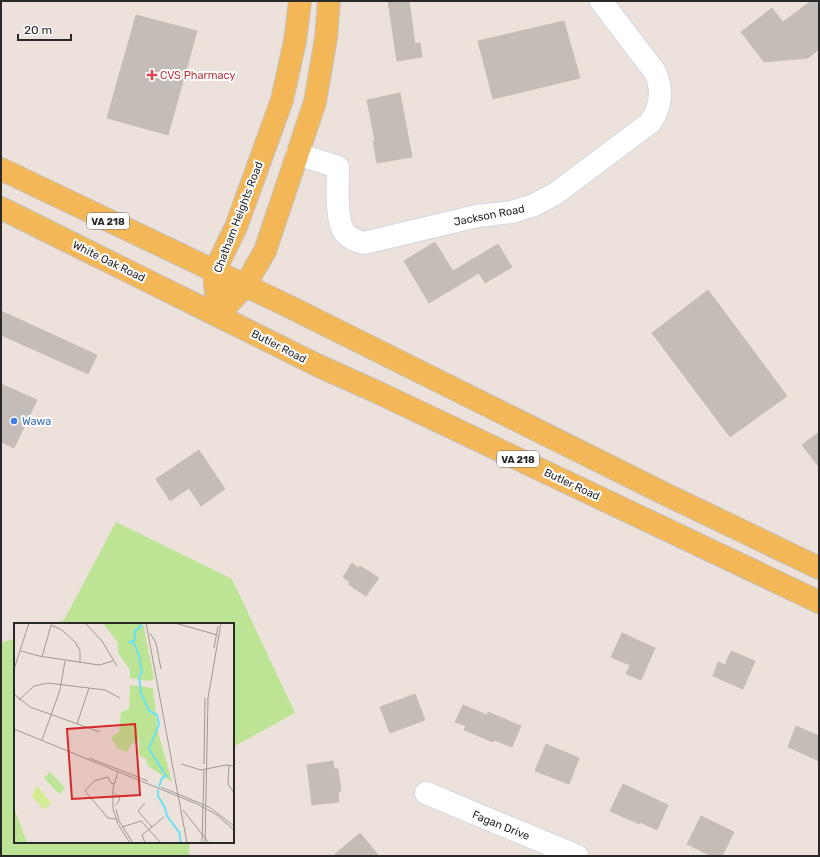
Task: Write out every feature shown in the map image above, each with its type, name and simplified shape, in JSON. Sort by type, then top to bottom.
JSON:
[{"type":"main road","points":[[285,1],[295,41]]},
{"type":"main road","name":"Chatham Heights Road","points":[[218,315],[214,272],[236,227],[282,100],[295,41],[300,1]]},
{"type":"main road","points":[[218,315],[244,287],[265,251],[315,102],[326,38],[329,1]]},
{"type":"main road","name":"VA 218","points":[[1,170],[244,287],[290,307],[663,493],[819,568]]},
{"type":"main road","name":"White Oak Road","points":[[1,208],[218,315]]},
{"type":"main road","name":"Butler Road","points":[[218,315],[319,366],[377,392],[819,602]]},
{"type":"street","name":"Jackson Road","points":[[297,154],[338,167],[339,221],[344,233],[352,240],[364,243],[477,216],[512,212],[534,205],[555,194],[650,122],[658,111],[661,96],[659,81],[655,72],[600,1]]},
{"type":"street","name":"Fagan Drive","points":[[426,793],[577,856]]},
{"type":"green space","points":[[116,522],[232,579],[295,713],[234,746],[234,623],[56,623],[64,620]]},
{"type":"green space","points":[[14,638],[14,843],[190,843],[189,856],[1,856],[1,643]]},
{"type":"building","points":[[388,1],[409,1],[415,44],[420,43],[422,57],[397,61]]},
{"type":"building","points":[[811,1],[819,1],[819,49],[808,58],[764,62],[741,32],[772,8],[783,22]]},
{"type":"building","name":"CVS Pharmacy","points":[[136,15],[197,31],[168,135],[107,118]]},
{"type":"building","points":[[564,21],[580,78],[493,99],[478,41]]},
{"type":"building","points":[[400,93],[412,157],[377,163],[373,141],[375,141],[367,100]]},
{"type":"building","points":[[435,242],[453,271],[498,244],[512,267],[485,283],[479,273],[429,303],[404,261]]},
{"type":"building","points":[[708,290],[787,396],[730,437],[652,333]]},
{"type":"building","points":[[1,311],[97,355],[88,374],[1,335]]},
{"type":"building","name":"Wawa","points":[[1,384],[37,400],[14,448],[1,442]]},
{"type":"building","points":[[819,432],[819,467],[802,445]]},
{"type":"building","points":[[199,450],[225,489],[201,506],[189,488],[170,501],[156,479]]},
{"type":"building","points":[[352,563],[358,568],[360,566],[379,578],[366,596],[348,584],[350,582],[343,577]]},
{"type":"building","points":[[622,633],[655,648],[641,680],[626,674],[630,665],[611,657]]},
{"type":"building","points":[[731,651],[755,661],[743,689],[713,676],[718,662],[725,665]]},
{"type":"building","points":[[415,694],[425,720],[390,733],[380,707]]},
{"type":"building","points":[[463,705],[487,715],[488,712],[521,726],[512,747],[494,740],[493,742],[464,730],[466,726],[455,722]]},
{"type":"building","points":[[796,726],[819,736],[819,761],[788,747]]},
{"type":"building","points":[[546,744],[579,758],[569,784],[535,771]]},
{"type":"building","points":[[333,761],[334,769],[338,769],[341,791],[338,792],[339,802],[312,805],[307,765]]},
{"type":"building","points":[[623,784],[668,805],[657,830],[610,811]]},
{"type":"building","points":[[701,816],[734,832],[722,856],[711,856],[687,844]]},
{"type":"building","points":[[360,833],[379,856],[333,856]]},
{"type":"place","name":"CVS Pharmacy","points":[[152,75]]},
{"type":"place","name":"Wawa","points":[[14,421]]}]
